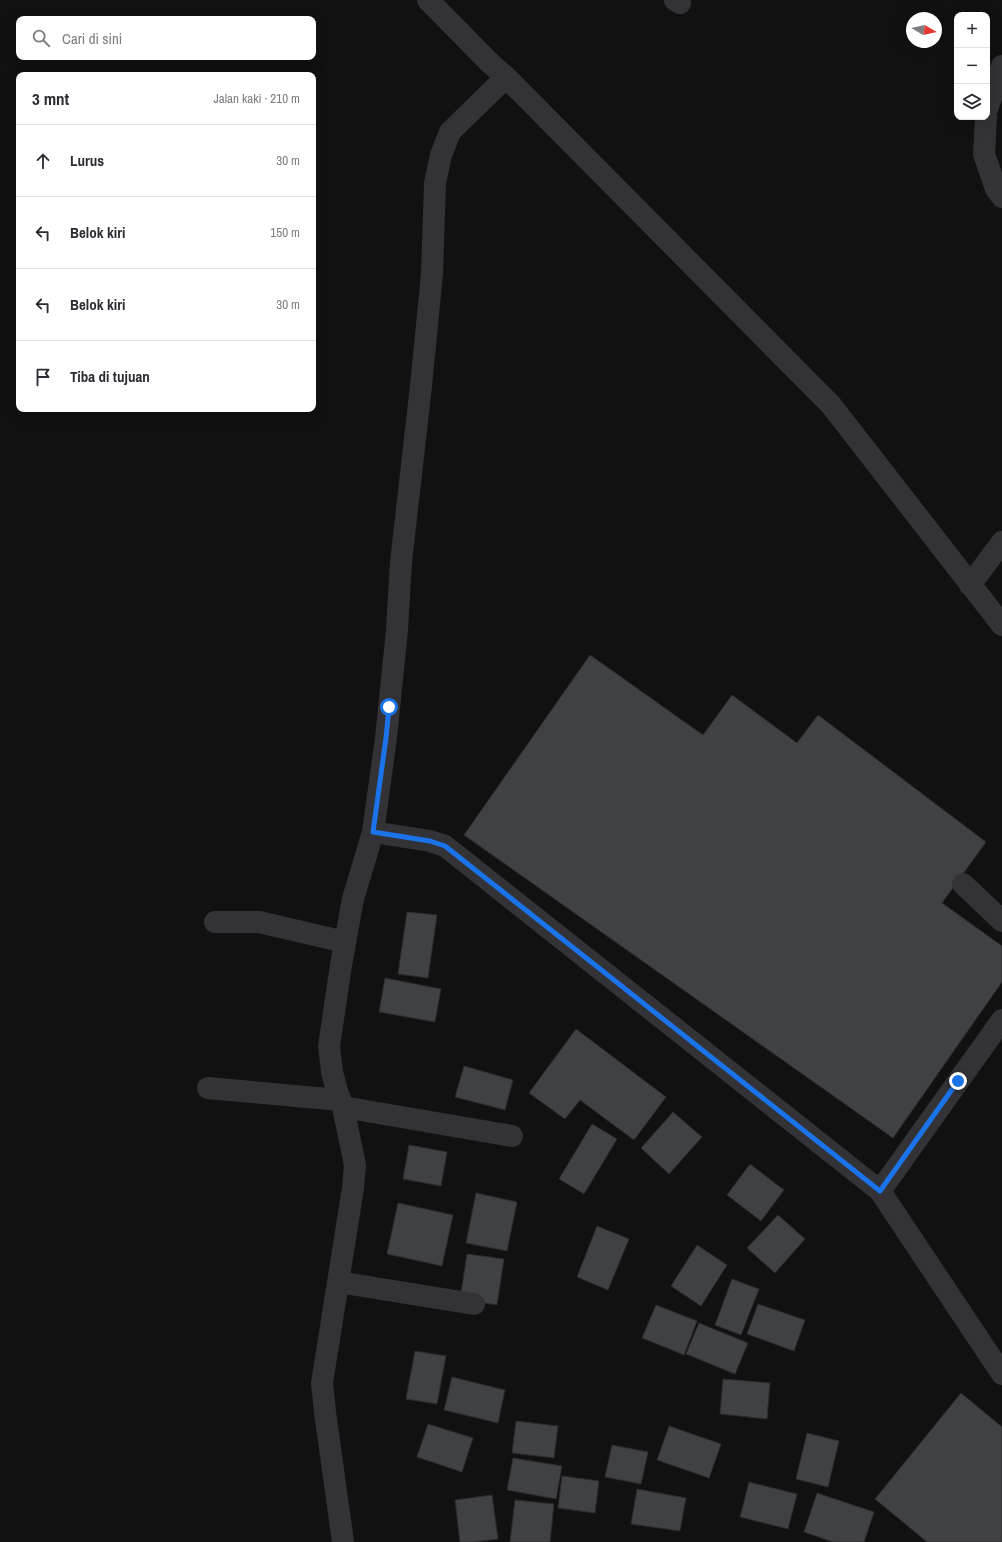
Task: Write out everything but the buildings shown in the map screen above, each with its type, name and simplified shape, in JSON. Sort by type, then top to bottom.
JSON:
[{"type":"street","points":[[428,0],[831,405],[1002,625]]},
{"type":"street","points":[[990,100],[1002,66]]},
{"type":"street","points":[[343,1542],[322,1383],[353,1188],[355,1165],[342,1103],[332,1072],[329,1046],[353,899],[373,832],[386,738],[397,630],[401,562],[431,290],[435,183],[441,155],[450,132],[506,77]]},
{"type":"street","points":[[986,120],[984,154],[996,189],[1002,197]]},
{"type":"street","points":[[970,585],[1002,542]]},
{"type":"street","points":[[373,832],[430,841],[445,846],[880,1191],[1002,1374]]},
{"type":"street","points":[[963,884],[1002,921]]},
{"type":"street","points":[[215,922],[259,922],[345,942]]},
{"type":"street","points":[[880,1191],[1002,1020]]},
{"type":"street","points":[[208,1088],[342,1103],[512,1136]]},
{"type":"street","points":[[338,1282],[474,1304]]},
{"type":"route","points":[[389,707],[373,832],[430,841],[445,846],[880,1191],[958,1081]]}]
